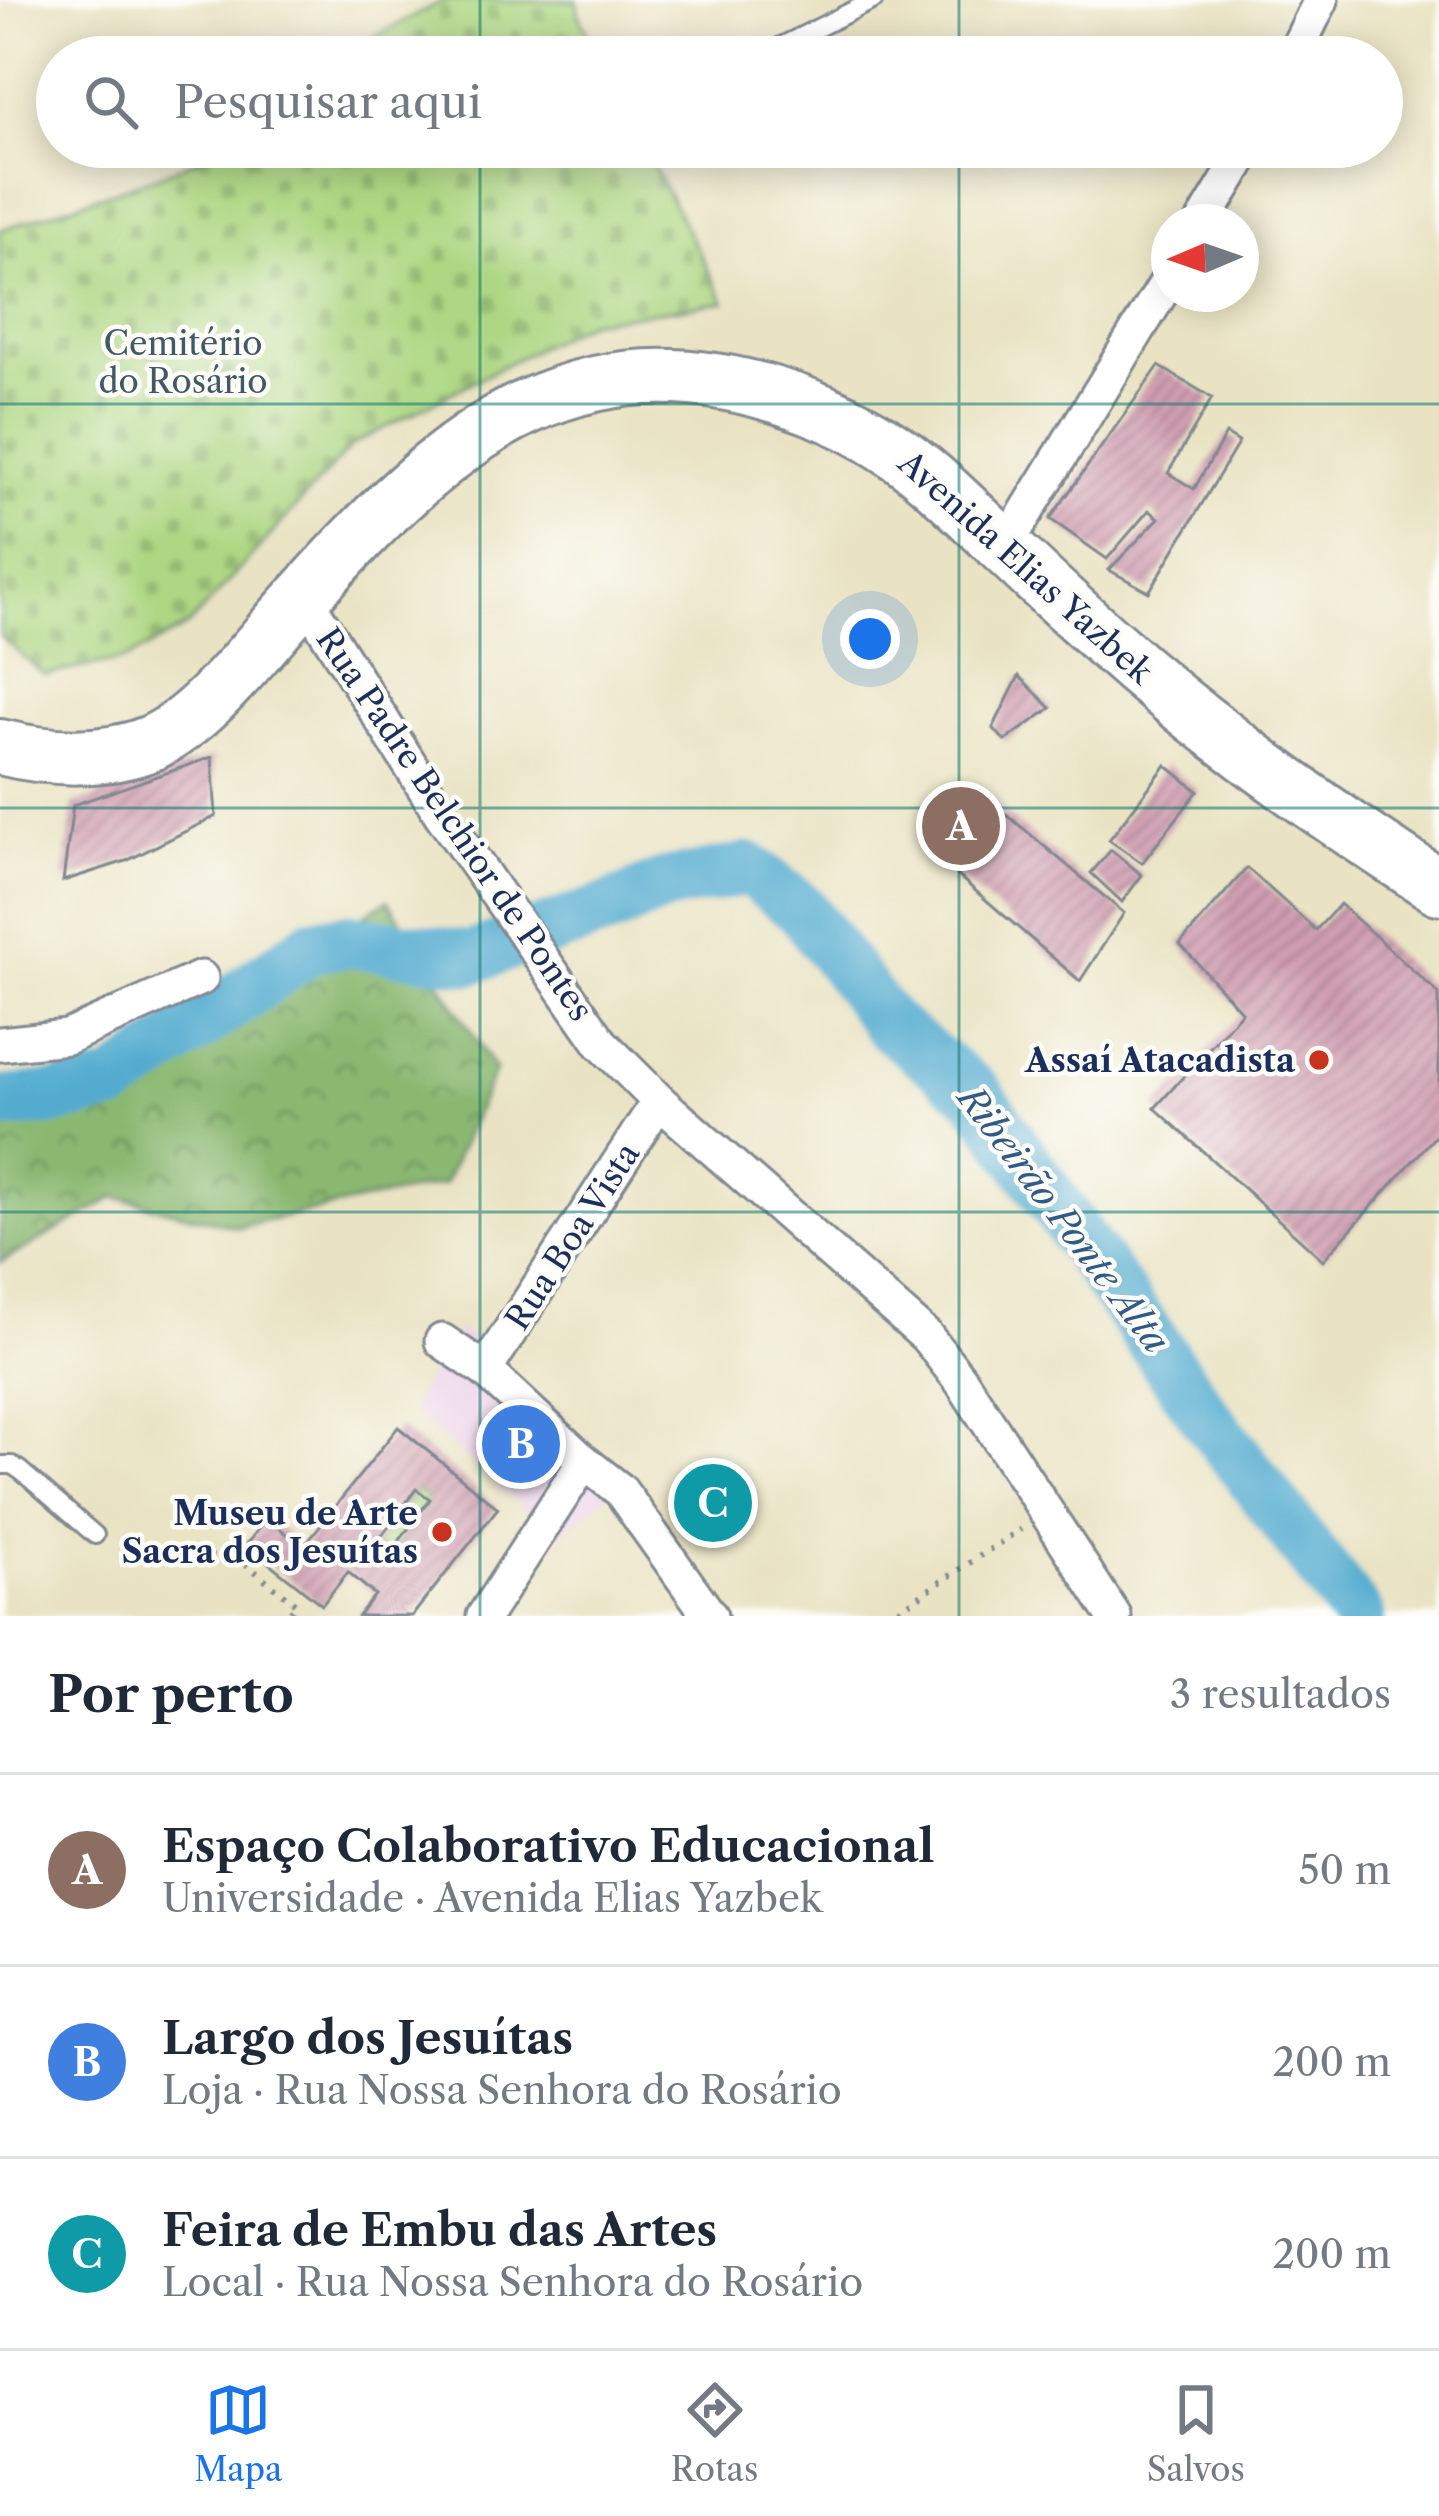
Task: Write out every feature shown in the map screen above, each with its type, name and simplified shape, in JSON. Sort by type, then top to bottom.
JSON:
[{"type":"main road","name":"Avenida Elias Yazbek","points":[[0,747],[60,757],[116,754],[154,742],[188,718],[429,467],[499,419],[593,382],[642,375],[692,376],[745,385],[861,428],[930,473],[1004,548],[1137,668],[1238,749],[1439,887]]},
{"type":"main road","points":[[0,710],[70,721],[188,718]]},
{"type":"street","points":[[1303,36],[1321,0]]},
{"type":"street","points":[[1214,204],[1235,168]]},
{"type":"street","points":[[1004,548],[1151,308]]},
{"type":"street","name":"Rua Padre Belchior de Pontes","points":[[304,596],[504,907],[601,1043],[658,1101],[926,1336],[1049,1511],[1114,1616]]},
{"type":"street","points":[[0,1044],[67,1037],[201,978]]},
{"type":"street","name":"Rua Boa Vista","points":[[485,1370],[658,1101]]},
{"type":"street","points":[[442,1341],[485,1370],[620,1490],[710,1616]]},
{"type":"street","points":[[484,1616],[584,1462]]},
{"type":"lane","points":[[801,36],[874,0]]},
{"type":"lane","points":[[0,1465],[12,1465],[95,1535]]},
{"type":"path","points":[[889,1616],[1049,1511]]},
{"type":"path","points":[[187,1550],[247,1565],[297,1605],[286,1616]]},
{"type":"shaded area","points":[[982,786],[1006,814],[950,868],[913,838]]},
{"type":"shaded area","points":[[460,1329],[629,1477],[557,1537],[411,1411],[441,1351]]},
{"type":"green space","points":[[445,0],[577,0],[589,36],[376,36]]},
{"type":"green space","name":"Cemitério do Rosário","points":[[177,168],[654,168],[725,302],[589,321],[352,445],[189,625],[127,659],[44,675],[0,636],[0,230]]},
{"type":"green space","points":[[388,900],[495,1070],[444,1184],[238,1227],[115,1197],[0,1263],[0,1084],[99,1079]]},
{"type":"green space","points":[[416,1489],[430,1499],[389,1555],[375,1545]]},
{"type":"building","points":[[1159,366],[1212,398],[1168,473],[1194,489],[1226,434],[1239,442],[1149,592],[1109,570],[1159,518],[1149,510],[1107,559],[1050,519]]},
{"type":"building","points":[[1019,676],[1051,708],[1005,741],[993,728]]},
{"type":"building","points":[[212,757],[216,816],[126,861],[63,881],[73,805]]},
{"type":"building","points":[[1166,765],[1198,791],[1142,863],[1109,840]]},
{"type":"building","points":[[1006,814],[1124,913],[1080,981],[956,874]]},
{"type":"building","points":[[1111,850],[1142,875],[1122,902],[1091,873]]},
{"type":"building","name":"Assaí Atacadista","points":[[1247,868],[1316,930],[1340,904],[1439,994],[1439,1132],[1323,1260],[1155,1108],[1242,1012],[1180,944]]},
{"type":"building","name":"Museu de Arte Sacra dos Jesuítas","points":[[398,1427],[498,1508],[412,1616],[358,1616],[375,1595],[348,1572],[322,1605],[246,1545],[267,1518],[303,1547]],"holes":[[[416,1489],[430,1499],[389,1555],[375,1545]]]},
{"type":"waterway","name":"Ribeirão Ponte Alta","points":[[0,1103],[56,1098],[114,1085],[313,945],[349,940],[469,958],[664,885],[749,869],[800,908],[889,1025],[977,1094],[1211,1424],[1358,1616]]},
{"type":"place","name":"Espaço Colaborativo Educacional","points":[[961,826]]},
{"type":"place","name":"Assaí Atacadista","points":[[1319,1060]]},
{"type":"place","name":"Largo dos Jesuítas","points":[[521,1444]]},
{"type":"place","name":"Feira de Embu das Artes","points":[[713,1503]]},
{"type":"place","name":"Museu de Arte Sacra dos Jesuítas","points":[[442,1532]]}]
